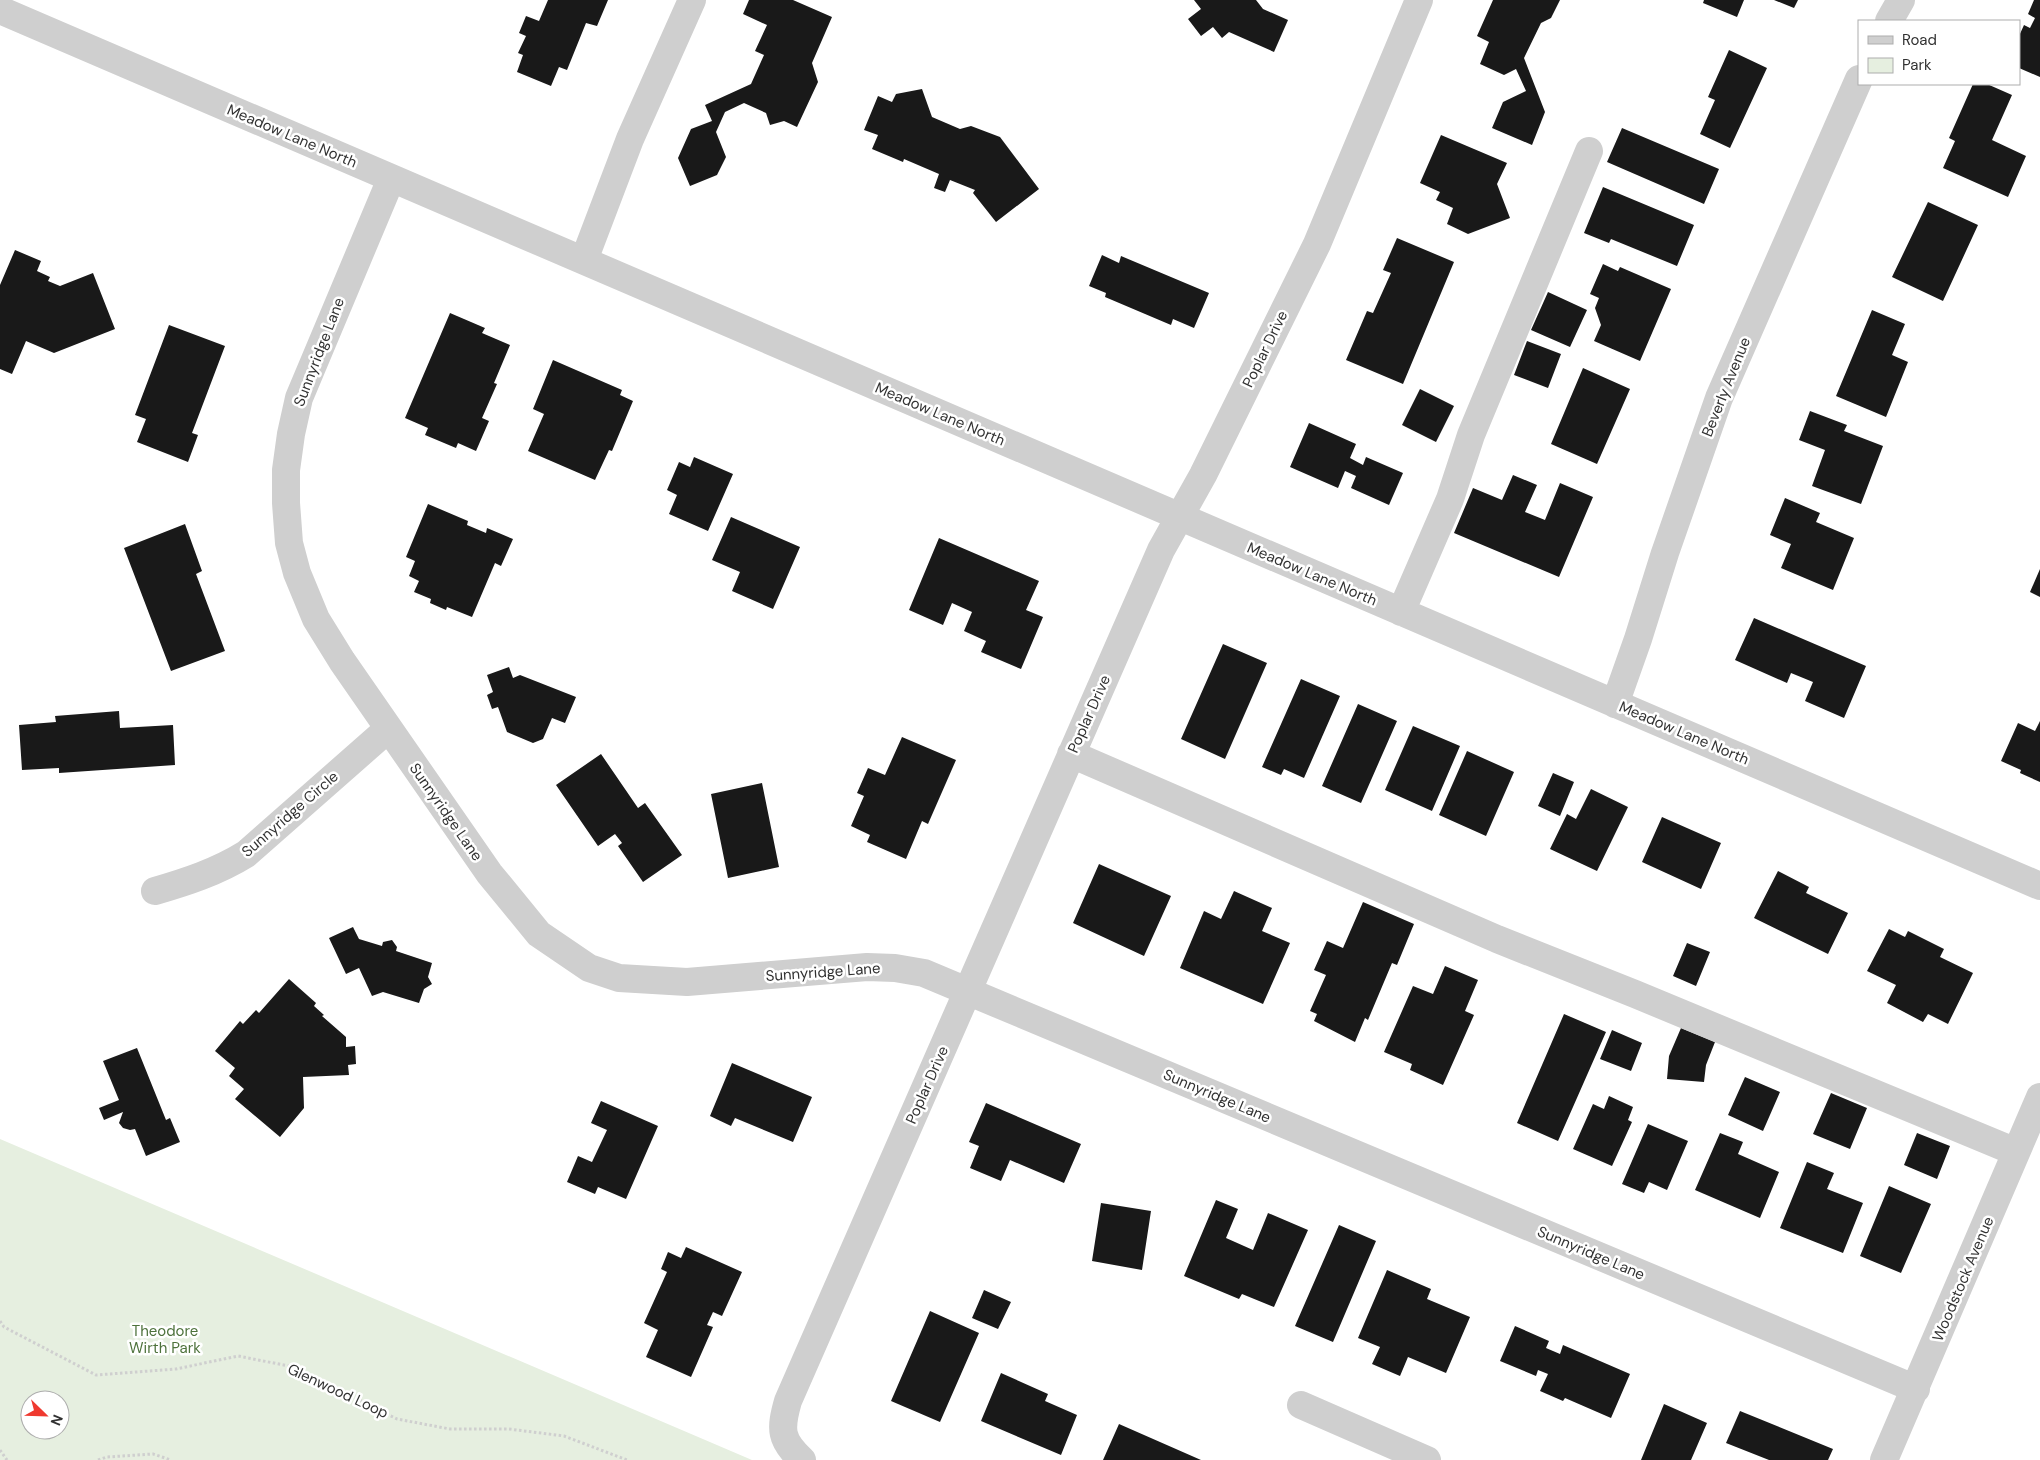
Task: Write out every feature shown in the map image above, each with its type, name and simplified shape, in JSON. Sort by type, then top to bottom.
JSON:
[{"type":"street","points":[[584,260],[630,140],[692,0]]},
{"type":"street","name":"Poplar Drive","points":[[802,1460],[789,1449],[784,1437],[783,1419],[788,1401],[1161,550],[1204,475],[1317,244],[1419,0]]},
{"type":"street","points":[[1890,20],[1901,0]]},
{"type":"street","name":"Meadow Lane North","points":[[0,10],[2040,886]]},
{"type":"street","name":"Beverly Avenue","points":[[1615,704],[1719,398],[1858,81]]},
{"type":"street","points":[[1401,612],[1450,499],[1472,435],[1589,152]]},
{"type":"street","name":"Sunnyridge Lane","points":[[391,179],[299,398],[286,470],[289,543],[297,573],[316,618],[342,662],[489,873],[539,934],[589,968],[619,978],[687,982],[867,967],[895,968],[924,974],[1916,1389]]},
{"type":"street","name":"Sunnyridge Circle","points":[[155,891],[191,880],[229,865],[246,854],[388,729]]},
{"type":"street","points":[[1071,754],[1496,939],[1644,997],[2016,1152]]},
{"type":"street","name":"Woodstock Avenue","points":[[1884,1460],[2040,1097]]},
{"type":"street","points":[[1301,1405],[1426,1460]]},
{"type":"path","name":"Glenwood Loop","points":[[0,1320],[4,1327],[96,1375],[176,1369],[238,1356],[294,1367],[397,1419],[450,1429],[508,1429],[564,1436],[627,1460]]},
{"type":"path","points":[[0,1450],[7,1460]]},
{"type":"path","points":[[98,1460],[106,1457],[153,1454],[171,1460]]},
{"type":"green space","name":"Theodore Wirth Park","points":[[0,1139],[752,1460],[0,1460]]},
{"type":"building","points":[[548,0],[608,0],[597,26],[586,23],[567,70],[559,67],[551,86],[517,72],[523,55],[518,53],[526,36],[519,33],[526,16],[539,21]]},
{"type":"building","points":[[749,0],[793,0],[832,17],[812,63],[818,82],[797,127],[784,121],[770,125],[766,113],[744,103],[725,112],[716,132],[726,157],[717,175],[690,186],[678,158],[691,129],[712,121],[705,105],[751,84],[764,55],[755,51],[767,25],[743,14]]},
{"type":"building","points":[[1194,0],[1256,0],[1263,9],[1288,20],[1274,52],[1229,32],[1222,38],[1213,27],[1201,36],[1188,19],[1201,9]]},
{"type":"building","points":[[1493,0],[1560,0],[1551,18],[1541,23],[1524,58],[1545,112],[1532,145],[1492,128],[1503,102],[1526,91],[1516,69],[1504,75],[1480,64],[1489,42],[1477,36]]},
{"type":"building","points":[[1704,0],[1744,0],[1737,17],[1703,3]]},
{"type":"building","points":[[1774,0],[1798,0],[1794,8]]},
{"type":"building","points":[[2034,0],[2040,0],[2040,77],[2020,68],[2020,34],[2024,25],[2030,28],[2035,18],[2028,14]]},
{"type":"building","points":[[1729,50],[1767,68],[1730,148],[1700,134],[1715,100],[1708,97]]},
{"type":"building","points":[[1973,85],[1989,85],[2012,95],[1992,140],[2026,156],[2008,197],[1943,168],[1955,141],[1949,138]]},
{"type":"building","points":[[922,89],[932,117],[960,129],[971,126],[1000,137],[1039,189],[996,222],[973,193],[975,190],[950,180],[945,192],[934,188],[939,174],[904,159],[903,162],[872,149],[878,135],[864,130],[878,96],[892,102],[896,94]]},
{"type":"building","points":[[1622,128],[1719,169],[1704,204],[1607,162]]},
{"type":"building","points":[[1441,135],[1507,163],[1497,184],[1510,218],[1468,234],[1447,224],[1453,208],[1436,200],[1440,192],[1420,183]]},
{"type":"building","points":[[1603,187],[1694,225],[1677,266],[1611,239],[1609,243],[1584,233]]},
{"type":"building","points":[[1928,202],[1978,225],[1943,301],[1892,277]]},
{"type":"building","points":[[1397,238],[1454,262],[1403,384],[1346,360],[1367,311],[1373,313],[1391,273],[1383,270]]},
{"type":"building","points":[[15,250],[41,261],[37,271],[50,277],[48,281],[60,286],[93,273],[115,329],[54,353],[26,341],[12,374],[0,369],[0,285]]},
{"type":"building","points":[[1102,255],[1119,263],[1121,256],[1209,293],[1194,328],[1173,319],[1171,325],[1105,297],[1106,293],[1089,286]]},
{"type":"building","points":[[1603,264],[1618,271],[1620,267],[1671,289],[1640,361],[1594,341],[1601,325],[1595,308],[1599,298],[1590,294]]},
{"type":"building","points":[[1548,292],[1587,310],[1570,347],[1531,330]]},
{"type":"building","points":[[1872,310],[1905,324],[1892,355],[1908,362],[1886,417],[1836,396]]},
{"type":"building","points":[[450,313],[485,328],[482,333],[510,345],[494,383],[497,384],[482,418],[489,421],[476,451],[458,443],[456,448],[425,435],[428,428],[405,418]]},
{"type":"building","points":[[169,325],[225,346],[192,433],[198,435],[188,462],[137,442],[146,419],[135,415]]},
{"type":"building","points":[[1527,341],[1561,354],[1548,388],[1514,375]]},
{"type":"building","points":[[553,360],[622,390],[620,395],[633,401],[612,451],[609,450],[595,480],[528,451],[544,414],[533,409]]},
{"type":"building","points":[[1583,368],[1630,389],[1597,464],[1551,444]]},
{"type":"building","points":[[1420,389],[1454,406],[1436,442],[1402,425]]},
{"type":"building","points":[[1810,411],[1847,425],[1844,431],[1883,446],[1861,504],[1812,486],[1825,450],[1799,440]]},
{"type":"building","points":[[1309,423],[1356,444],[1350,458],[1363,465],[1366,457],[1403,473],[1389,505],[1351,488],[1356,476],[1345,471],[1338,488],[1290,467]]},
{"type":"building","points":[[694,457],[733,474],[708,531],[669,514],[677,495],[667,490],[679,462],[690,467]]},
{"type":"building","points":[[1513,475],[1537,485],[1525,512],[1545,520],[1560,483],[1593,497],[1559,577],[1454,533],[1473,488],[1502,500]]},
{"type":"building","points":[[1785,498],[1820,513],[1816,522],[1854,538],[1833,590],[1781,568],[1791,544],[1770,535]]},
{"type":"building","points":[[428,504],[468,521],[467,525],[486,533],[487,528],[513,539],[501,566],[495,563],[472,617],[447,607],[446,610],[430,603],[431,599],[414,592],[419,581],[409,576],[415,561],[406,557]]},
{"type":"building","points":[[731,517],[800,547],[773,609],[732,591],[740,572],[712,560]]},
{"type":"building","points":[[185,524],[202,571],[196,574],[225,651],[171,671],[124,548]]},
{"type":"building","points":[[939,538],[1039,581],[1026,610],[1043,617],[1021,669],[981,652],[986,641],[964,631],[972,612],[952,603],[943,625],[909,610]]},
{"type":"building","points":[[2040,569],[2040,597],[2030,592]]},
{"type":"building","points":[[1754,618],[1866,666],[1844,718],[1805,701],[1813,682],[1791,673],[1787,683],[1735,660]]},
{"type":"building","points":[[1223,644],[1267,663],[1225,759],[1181,739]]},
{"type":"building","points":[[509,667],[513,678],[520,675],[576,697],[565,723],[552,718],[543,739],[533,743],[507,732],[498,707],[492,709],[487,695],[493,692],[487,675]]},
{"type":"building","points":[[1301,679],[1340,696],[1304,778],[1284,769],[1281,775],[1262,767]]},
{"type":"building","points":[[1358,704],[1397,721],[1361,803],[1322,786]]},
{"type":"building","points":[[119,711],[120,728],[173,725],[175,765],[59,773],[59,768],[22,770],[19,725],[56,722],[55,716]]},
{"type":"building","points":[[2040,721],[2040,782],[2020,773],[2021,770],[2001,761],[2018,723],[2035,731]]},
{"type":"building","points":[[1413,726],[1460,746],[1432,811],[1385,790]]},
{"type":"building","points":[[902,737],[956,760],[928,824],[922,821],[906,859],[867,842],[870,835],[851,826],[864,796],[857,793],[868,768],[885,775]]},
{"type":"building","points":[[1467,751],[1514,772],[1486,836],[1439,815]]},
{"type":"building","points":[[601,754],[638,808],[645,803],[682,855],[643,882],[618,846],[622,843],[615,834],[598,846],[556,785]]},
{"type":"building","points":[[1553,773],[1574,782],[1560,816],[1538,806]]},
{"type":"building","points":[[762,783],[779,867],[728,878],[711,794]]},
{"type":"building","points":[[1591,789],[1628,807],[1597,871],[1550,849],[1567,814],[1576,819]]},
{"type":"building","points":[[1662,817],[1721,843],[1701,889],[1642,862]]},
{"type":"building","points":[[1099,864],[1171,896],[1144,956],[1073,923]]},
{"type":"building","points":[[1778,871],[1809,887],[1806,893],[1848,913],[1828,954],[1754,918]]},
{"type":"building","points":[[1234,891],[1272,908],[1262,931],[1290,943],[1263,1004],[1180,968],[1204,911],[1221,919]]},
{"type":"building","points":[[1363,902],[1414,924],[1397,965],[1392,963],[1368,1020],[1365,1018],[1355,1042],[1314,1021],[1317,1014],[1310,1011],[1326,975],[1314,970],[1327,941],[1343,948]]},
{"type":"building","points":[[353,927],[359,939],[382,946],[383,942],[392,940],[397,947],[396,951],[432,963],[428,977],[432,984],[424,989],[419,1003],[383,992],[372,996],[359,968],[346,974],[329,938]]},
{"type":"building","points":[[1889,929],[1905,937],[1908,931],[1944,949],[1940,957],[1973,973],[1948,1024],[1928,1014],[1923,1022],[1887,1003],[1896,985],[1867,971]]},
{"type":"building","points":[[1687,943],[1710,952],[1696,986],[1673,976]]},
{"type":"building","points":[[1445,966],[1478,980],[1465,1011],[1474,1015],[1443,1085],[1410,1070],[1412,1064],[1384,1052],[1413,986],[1433,994]]},
{"type":"building","points":[[289,979],[316,1003],[314,1006],[324,1015],[322,1016],[346,1037],[346,1047],[355,1046],[356,1064],[348,1065],[349,1075],[303,1077],[304,1108],[280,1137],[235,1099],[244,1089],[229,1076],[235,1068],[215,1051],[240,1021],[243,1024],[256,1010],[259,1013]]},
{"type":"building","points":[[1564,1014],[1606,1032],[1558,1141],[1517,1123]]},
{"type":"building","points":[[1681,1028],[1715,1042],[1706,1065],[1704,1082],[1667,1079],[1669,1056]]},
{"type":"building","points":[[1612,1030],[1642,1043],[1631,1071],[1600,1059]]},
{"type":"building","points":[[137,1048],[166,1120],[170,1118],[180,1142],[146,1156],[135,1129],[123,1128],[119,1123],[123,1112],[104,1120],[99,1108],[119,1100],[103,1061]]},
{"type":"building","points":[[732,1063],[812,1097],[793,1142],[735,1118],[731,1126],[710,1116]]},
{"type":"building","points":[[1745,1077],[1780,1092],[1763,1131],[1728,1115]]},
{"type":"building","points":[[1831,1093],[1867,1108],[1850,1149],[1813,1134]]},
{"type":"building","points":[[1609,1096],[1633,1107],[1628,1120],[1632,1122],[1612,1166],[1573,1149],[1593,1104],[1604,1109]]},
{"type":"building","points":[[601,1101],[658,1126],[626,1199],[598,1187],[595,1194],[567,1182],[578,1156],[592,1162],[607,1130],[591,1123]]},
{"type":"building","points":[[986,1103],[1081,1144],[1064,1183],[1010,1160],[1001,1181],[970,1168],[979,1146],[969,1142]]},
{"type":"building","points":[[1648,1124],[1688,1141],[1667,1190],[1649,1182],[1644,1193],[1622,1184]]},
{"type":"building","points":[[1720,1133],[1743,1142],[1738,1154],[1779,1172],[1760,1218],[1695,1190]]},
{"type":"building","points":[[1917,1133],[1950,1146],[1937,1179],[1904,1165]]},
{"type":"building","points":[[1807,1162],[1834,1173],[1827,1189],[1863,1203],[1843,1253],[1780,1228]]},
{"type":"building","points":[[1889,1186],[1931,1204],[1901,1273],[1860,1256]]},
{"type":"building","points":[[1216,1200],[1238,1209],[1226,1238],[1253,1250],[1268,1213],[1308,1230],[1274,1307],[1242,1294],[1239,1299],[1184,1276]]},
{"type":"building","points":[[1101,1203],[1151,1211],[1142,1270],[1092,1261]]},
{"type":"building","points":[[1339,1225],[1376,1241],[1333,1342],[1295,1326]]},
{"type":"building","points":[[686,1247],[742,1272],[722,1316],[713,1312],[707,1325],[713,1327],[691,1377],[646,1357],[658,1330],[644,1323],[667,1272],[661,1269],[668,1252],[681,1258]]},
{"type":"building","points":[[1387,1270],[1431,1289],[1427,1299],[1470,1317],[1446,1373],[1408,1357],[1400,1376],[1372,1364],[1380,1347],[1358,1338]]},
{"type":"building","points":[[984,1290],[1011,1302],[998,1329],[972,1318]]},
{"type":"building","points":[[930,1311],[979,1333],[940,1422],[891,1401]]},
{"type":"building","points":[[1515,1326],[1549,1341],[1546,1348],[1560,1354],[1563,1345],[1630,1374],[1611,1418],[1565,1398],[1563,1401],[1540,1391],[1548,1374],[1538,1370],[1536,1376],[1500,1361]]},
{"type":"building","points":[[1001,1373],[1048,1394],[1045,1401],[1077,1415],[1061,1455],[981,1421]]},
{"type":"building","points":[[1664,1404],[1707,1423],[1691,1460],[1641,1460]]},
{"type":"building","points":[[1740,1411],[1833,1449],[1828,1460],[1769,1460],[1726,1443]]},
{"type":"building","points":[[1119,1424],[1201,1460],[1103,1460]]}]
